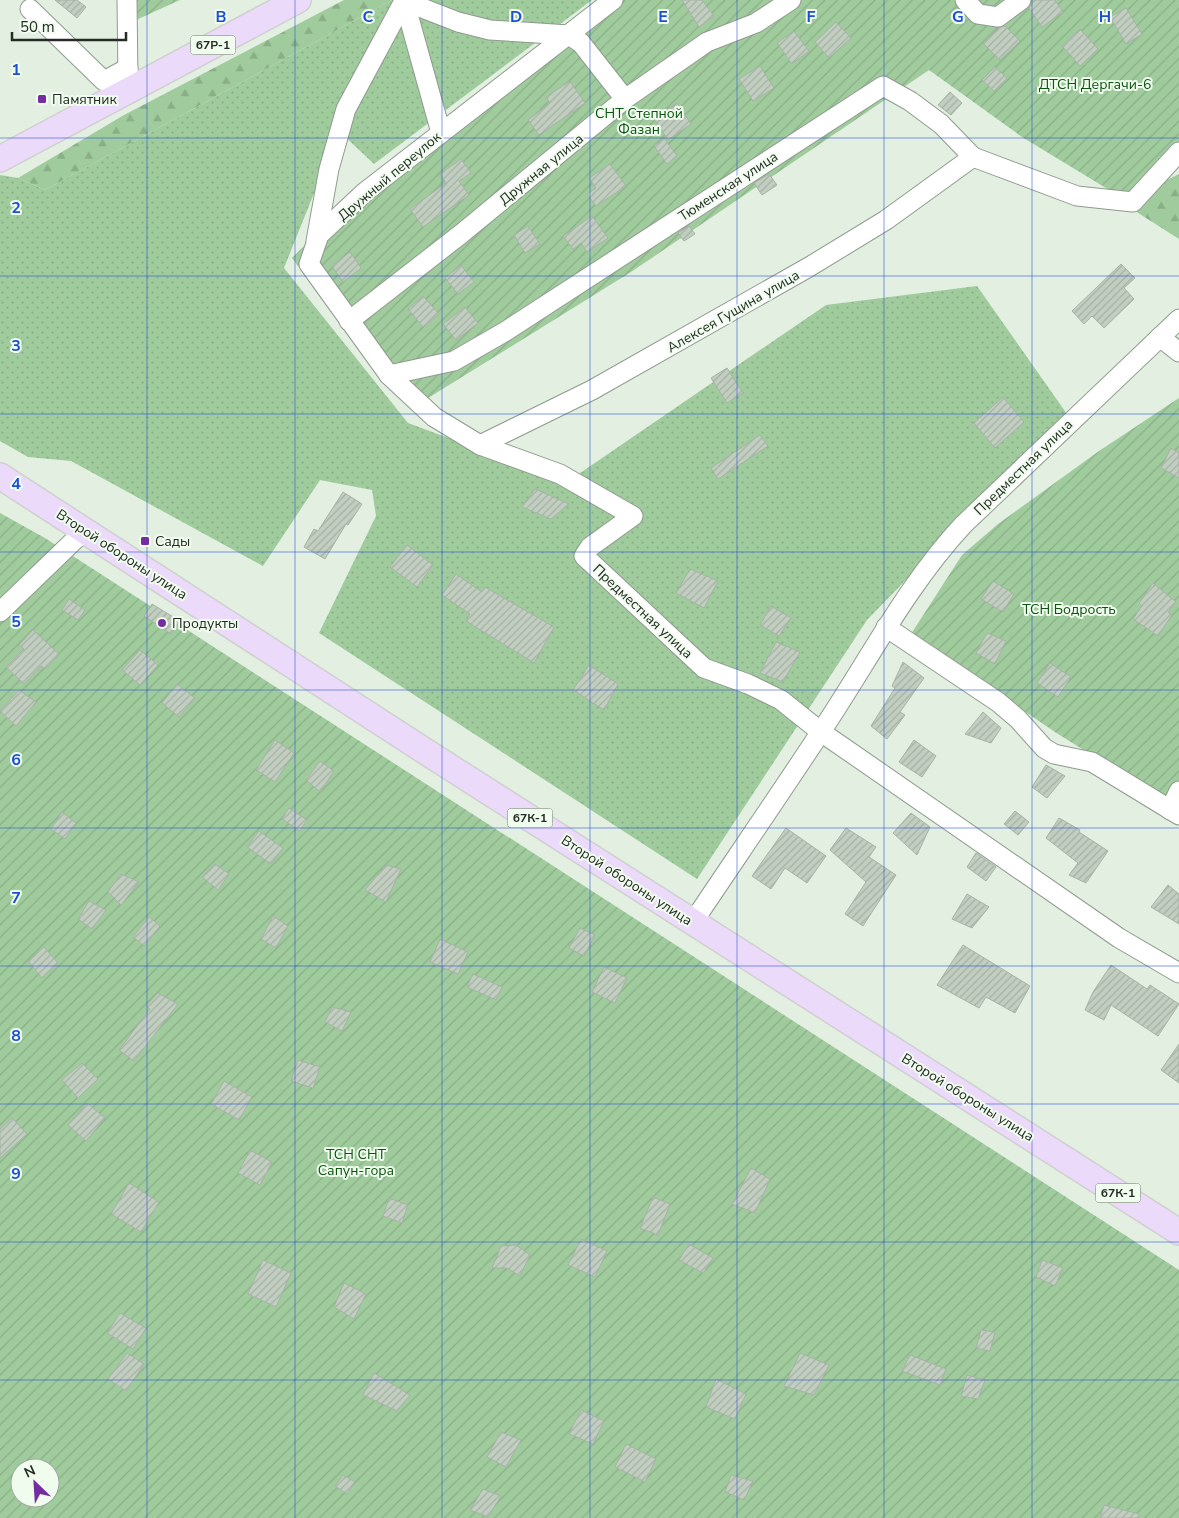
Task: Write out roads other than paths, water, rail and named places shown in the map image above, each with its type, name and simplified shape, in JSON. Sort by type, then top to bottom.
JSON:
[{"type":"main road","name":"67Р-1","points":[[0,159],[128,79],[298,0]]},
{"type":"main road","name":"Второй обороны улица","points":[[0,476],[431,755],[1179,1232]]},
{"type":"street","points":[[30,9],[104,81],[128,79],[127,0]]},
{"type":"street","points":[[404,0],[458,22],[490,30],[569,35],[581,44],[625,99]]},
{"type":"street","points":[[404,0],[441,133]]},
{"type":"street","points":[[389,375],[308,264],[314,249],[328,169],[346,109],[404,0]]},
{"type":"street","name":"Дружный переулок","points":[[314,249],[320,235],[365,192],[612,0]]},
{"type":"street","name":"Дружная улица","points":[[349,321],[461,234],[625,99],[708,42],[756,23],[791,0]]},
{"type":"street","points":[[966,0],[978,14],[998,17],[1021,0]]},
{"type":"street","name":"Тюменская улица","points":[[389,375],[454,361],[506,331],[884,86],[910,101],[941,124],[973,157]]},
{"type":"street","points":[[973,157],[1077,196],[1133,202],[1179,152]]},
{"type":"street","name":"Алексея Гущина улица","points":[[480,445],[592,390],[801,272],[886,220],[973,157]]},
{"type":"street","name":"Предместная улица","points":[[693,922],[821,732],[886,627],[931,561],[963,525],[1179,319]]},
{"type":"street","points":[[1160,337],[1179,352]]},
{"type":"street","name":"Предместная улица","points":[[389,375],[434,417],[480,445],[560,474],[633,516],[590,547],[584,556],[704,668],[748,684],[781,700],[821,732]]},
{"type":"street","points":[[0,612],[85,530]]},
{"type":"street","points":[[886,627],[998,702],[1018,719],[1044,748],[1054,754],[1092,762],[1174,813],[1179,791]]},
{"type":"street","points":[[821,732],[1119,938],[1179,973]]},
{"type":"place","name":"Памятник","points":[[42,99]]},
{"type":"place","name":"Сады","points":[[145,541]]},
{"type":"place","name":"Продукты","points":[[162,623]]},
{"type":"park label","name":"ДТСН Дергачи-6","points":[[1095,84]]},
{"type":"park label","name":"СНТ Степной Фазан","points":[[639,122]]},
{"type":"park label","name":"ТСН Бодрость","points":[[1069,609]]},
{"type":"park label","name":"ТСН СНТ Сапун-гора","points":[[356,1162]]}]
